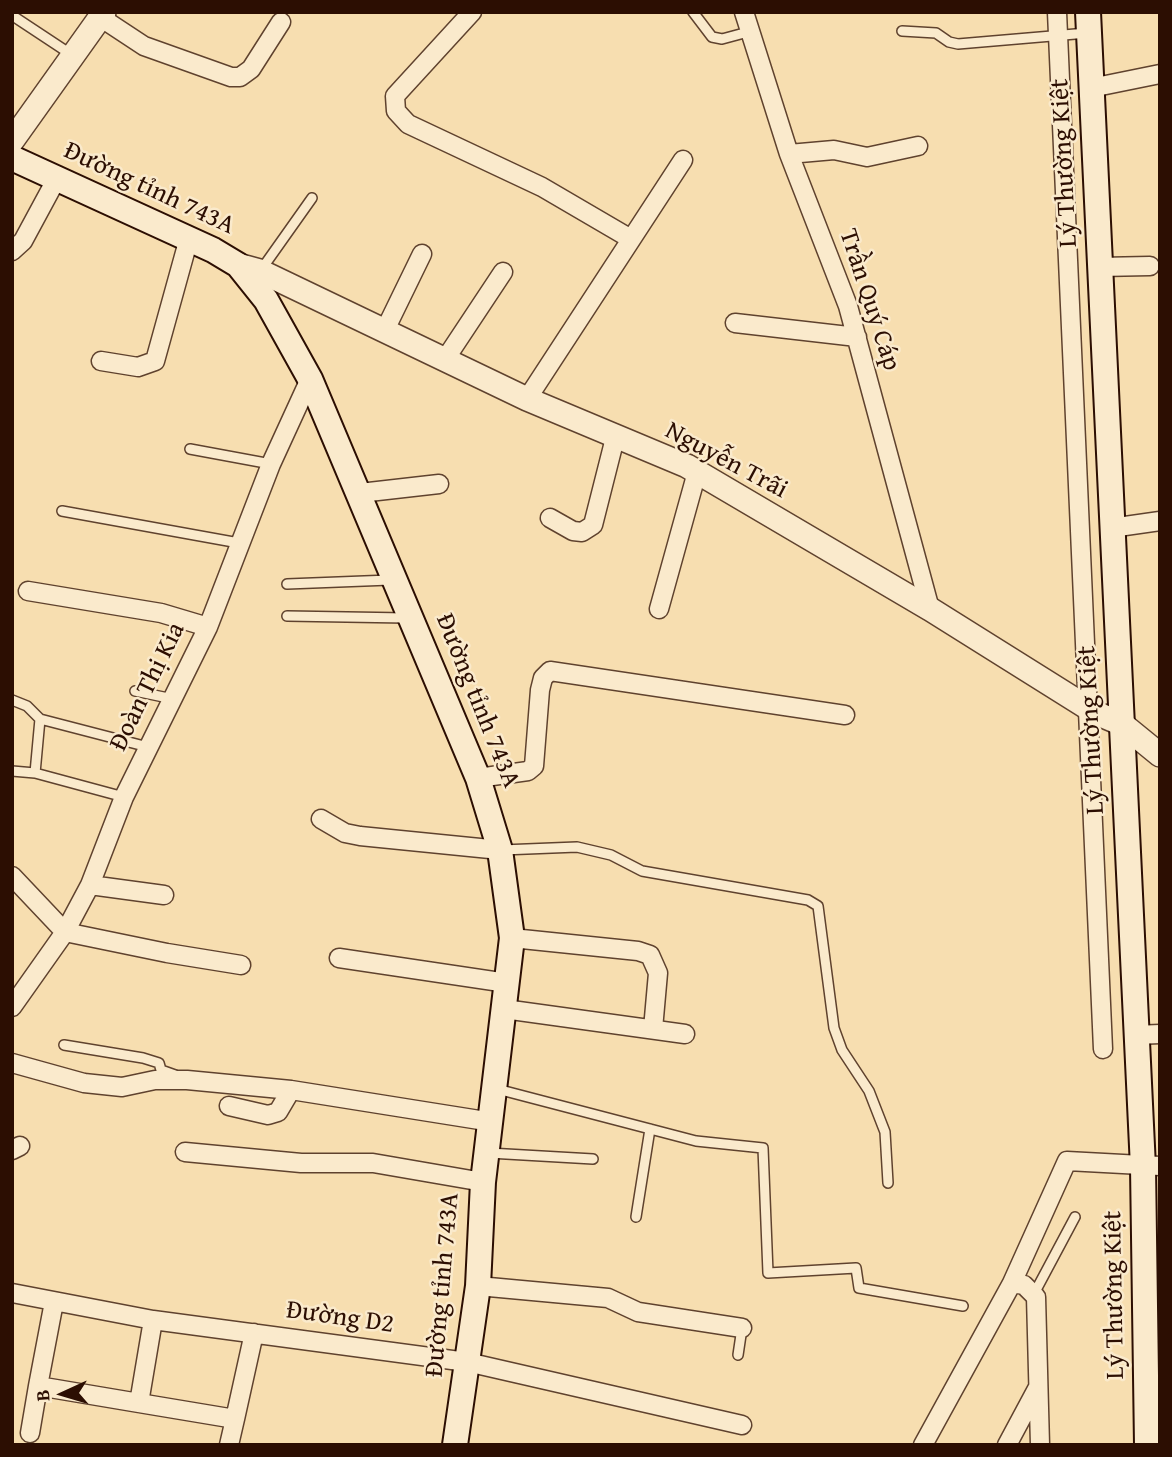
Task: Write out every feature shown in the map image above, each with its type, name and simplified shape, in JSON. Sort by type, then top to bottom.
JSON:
[{"type":"main road","name":"Lý Thường Kiệt","points":[[1088,22],[1122,724],[1148,1034],[1152,1167],[1147,1445]]},
{"type":"main road","name":"Đường tỉnh 743A","points":[[12,158],[249,268],[310,379],[478,778],[500,850],[512,938],[483,1182],[478,1286],[455,1445]]},
{"type":"street","points":[[472,12],[395,96],[396,111],[408,124],[542,187],[631,239]]},
{"type":"street","name":"Trần Quý Cáp","points":[[744,12],[748,32],[789,154],[857,337],[930,609]]},
{"type":"street","points":[[1057,12],[1103,1049]]},
{"type":"street","points":[[12,141],[102,15],[144,46],[231,77],[240,77],[251,69],[281,22]]},
{"type":"street","points":[[1091,88],[1160,74]]},
{"type":"street","points":[[789,154],[834,150],[867,157],[918,146]]},
{"type":"street","points":[[527,400],[683,160]]},
{"type":"street","points":[[12,251],[23,241],[57,178]]},
{"type":"street","points":[[101,361],[138,367],[155,361],[189,238]]},
{"type":"street","points":[[385,330],[422,254]]},
{"type":"street","points":[[1100,267],[1150,266]]},
{"type":"street","name":"Nguyễn Trãi","points":[[249,268],[446,358],[527,400],[697,472],[930,609],[1087,707],[1122,724],[1158,753]]},
{"type":"street","points":[[446,358],[503,272]]},
{"type":"street","points":[[735,323],[857,337]]},
{"type":"street","name":"Đoàn Thị Kia","points":[[12,1006],[65,932],[90,885],[124,797],[208,627],[271,464],[310,379]]},
{"type":"street","points":[[550,518],[573,531],[582,532],[593,525],[615,438]]},
{"type":"street","points":[[659,609],[697,472]]},
{"type":"street","points":[[360,493],[439,484]]},
{"type":"street","points":[[1111,528],[1160,522]]},
{"type":"street","points":[[27,591],[161,613],[208,627]]},
{"type":"street","points":[[478,778],[528,771],[534,766],[540,690],[543,678],[550,671],[845,715]]},
{"type":"street","points":[[321,819],[345,833],[360,836],[500,850]]},
{"type":"street","points":[[12,876],[65,932],[241,965]]},
{"type":"street","points":[[90,885],[164,895]]},
{"type":"street","points":[[512,938],[638,951],[650,955],[658,973],[653,1029]]},
{"type":"street","points":[[339,958],[507,984]]},
{"type":"street","points":[[504,1009],[685,1034]]},
{"type":"street","points":[[12,1063],[84,1083],[122,1087],[155,1080],[187,1080],[291,1090],[492,1122]]},
{"type":"street","points":[[229,1105],[268,1115],[278,1112],[291,1090]]},
{"type":"street","points":[[185,1153],[301,1164],[373,1163],[483,1182]]},
{"type":"street","points":[[923,1445],[1012,1283],[1067,1161],[1152,1167]]},
{"type":"street","points":[[1012,1283],[1024,1285],[1035,1292],[1040,1445]]},
{"type":"street","points":[[478,1286],[608,1298],[638,1312],[742,1328]]},
{"type":"street","name":"Đường D2","points":[[12,1293],[153,1320],[467,1362],[741,1425]]},
{"type":"street","points":[[30,1433],[54,1301]]},
{"type":"street","points":[[139,1403],[153,1320]]},
{"type":"street","points":[[229,1445],[254,1333]]},
{"type":"street","points":[[38,1386],[234,1419]]},
{"type":"street","points":[[1007,1445],[1038,1387]]},
{"type":"lane","points":[[694,12],[712,37],[722,39],[748,32]]},
{"type":"lane","points":[[13,16],[72,55]]},
{"type":"lane","points":[[902,31],[936,33],[949,42],[958,44],[1058,35],[1088,22]]},
{"type":"lane","points":[[249,268],[312,198]]},
{"type":"lane","points":[[190,449],[271,464]]},
{"type":"lane","points":[[62,511],[239,542]]},
{"type":"lane","points":[[288,584],[396,580]]},
{"type":"lane","points":[[287,616],[411,618]]},
{"type":"lane","points":[[135,691],[173,699]]},
{"type":"lane","points":[[12,700],[27,706],[40,719],[148,747]]},
{"type":"lane","points":[[35,774],[40,719]]},
{"type":"lane","points":[[12,771],[35,774],[124,797]]},
{"type":"lane","points":[[500,850],[577,847],[611,855],[642,871],[808,900],[818,906],[834,1028],[842,1050],[869,1091],[885,1132],[888,1183]]},
{"type":"lane","points":[[64,1045],[143,1058],[159,1063],[161,1070],[187,1080]]},
{"type":"lane","points":[[495,1089],[696,1141],[763,1148],[768,1273],[856,1268],[859,1288],[963,1306]]},
{"type":"lane","points":[[636,1217],[650,1129]]},
{"type":"lane","points":[[487,1153],[593,1159]]},
{"type":"lane","points":[[1035,1292],[1075,1217]]},
{"type":"lane","points":[[738,1355],[742,1328]]}]
